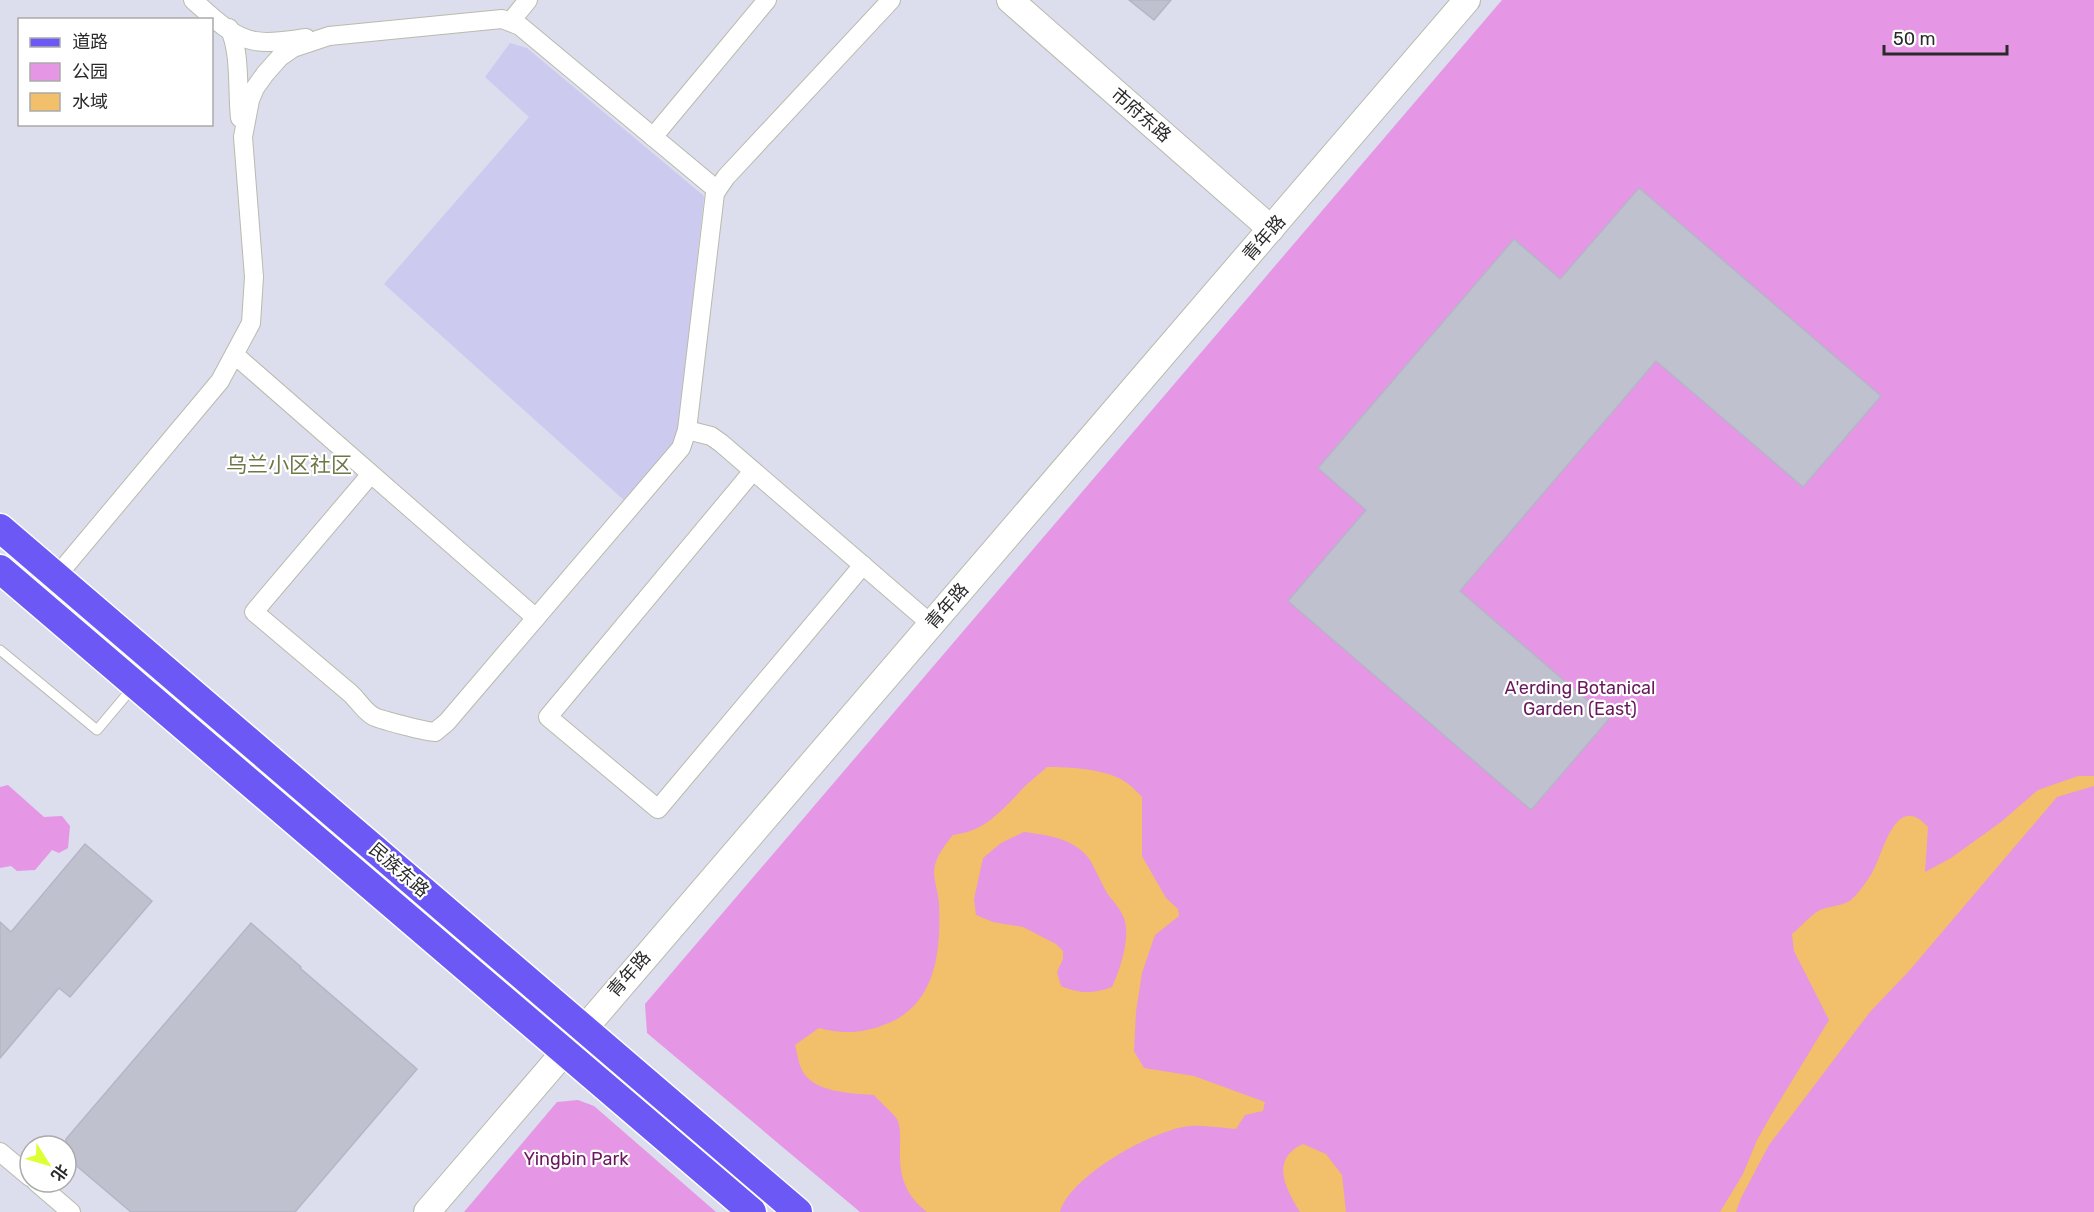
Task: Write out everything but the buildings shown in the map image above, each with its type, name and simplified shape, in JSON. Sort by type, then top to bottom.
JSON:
[{"type":"main road","name":"市府东路","points":[[1010,0],[1271,229]]},
{"type":"main road","name":"青年路","points":[[427,1212],[1467,0]]},
{"type":"main road","name":"民族东路","points":[[0,528],[798,1212]]},
{"type":"main road","name":"民族东路","points":[[0,569],[752,1212]]},
{"type":"street","points":[[193,0],[228,28],[246,39],[256,41],[502,19],[511,21],[520,26],[717,190]]},
{"type":"street","points":[[511,21],[528,0]]},
{"type":"street","points":[[653,137],[767,0]]},
{"type":"street","points":[[371,474],[254,612],[356,698],[371,715],[424,732],[435,732],[447,722],[676,456],[687,430],[713,201],[717,190],[726,177],[891,0]]},
{"type":"street","points":[[56,576],[220,381],[251,323],[254,298],[248,193],[235,51],[228,28]]},
{"type":"street","points":[[243,137],[250,100],[265,74],[280,57],[293,48],[329,36]]},
{"type":"street","points":[[235,355],[536,618]]},
{"type":"street","points":[[687,430],[711,436],[931,624]]},
{"type":"street","points":[[753,471],[548,717],[658,809],[863,566]]},
{"type":"street","points":[[0,1152],[18,1167]]},
{"type":"street","points":[[50,1194],[71,1212]]},
{"type":"lane","points":[[0,650],[97,730],[136,684]]},
{"type":"shaded area","points":[[510,43],[527,48],[704,196],[677,435],[673,444],[625,501],[384,284],[529,117],[485,77]]},
{"type":"green space","name":"A'erding Botanical Garden (East)","points":[[1502,0],[2094,0],[2094,1212],[860,1212],[647,1033],[645,1004]]},
{"type":"green space","points":[[8,785],[44,817],[62,816],[70,826],[68,848],[59,853],[52,850],[35,870],[17,871],[11,866],[0,868],[0,787]]},
{"type":"green space","name":"Yingbin Park","points":[[578,1100],[594,1106],[716,1212],[464,1212],[557,1102]]},
{"type":"water","points":[[1047,767],[1107,774],[1127,783],[1142,797],[1142,856],[1166,898],[1178,909],[1179,916],[1155,935],[1142,973],[1136,1012],[1134,1051],[1144,1068],[1194,1076],[1265,1102],[1263,1111],[1245,1115],[1236,1129],[1190,1126],[1174,1129],[1136,1145],[1096,1170],[1079,1184],[1067,1198],[1060,1212],[927,1212],[913,1198],[904,1183],[897,1119],[874,1095],[833,1090],[813,1082],[801,1068],[795,1045],[819,1028],[846,1032],[864,1031],[882,1026],[906,1013],[918,1001],[927,987],[937,955],[939,903],[934,871],[938,856],[953,835],[973,830],[988,822]],"holes":[[[1024,832],[1061,839],[1077,847],[1090,860],[1107,893],[1121,913],[1125,924],[1126,942],[1112,987],[1086,992],[1074,991],[1061,986],[1057,972],[1063,959],[1063,951],[1056,944],[1023,927],[993,922],[976,915],[974,899],[983,858],[1001,843]]]},
{"type":"water","points":[[2078,776],[2094,776],[2094,786],[2057,797],[1909,971],[1870,1012],[1769,1145],[1736,1212],[1720,1212],[1743,1174],[1757,1140],[1829,1020],[1794,951],[1792,934],[1816,912],[1844,904],[1854,897],[1871,874],[1887,839],[1899,820],[1907,816],[1917,818],[1928,827],[1925,872],[1951,858],[2001,822],[2038,790]]},
{"type":"water","points":[[1303,1144],[1326,1154],[1342,1175],[1346,1212],[1300,1212],[1286,1184],[1284,1166],[1286,1158]]},
{"type":"district","name":"乌兰小区社区","points":[[289,465]]}]
